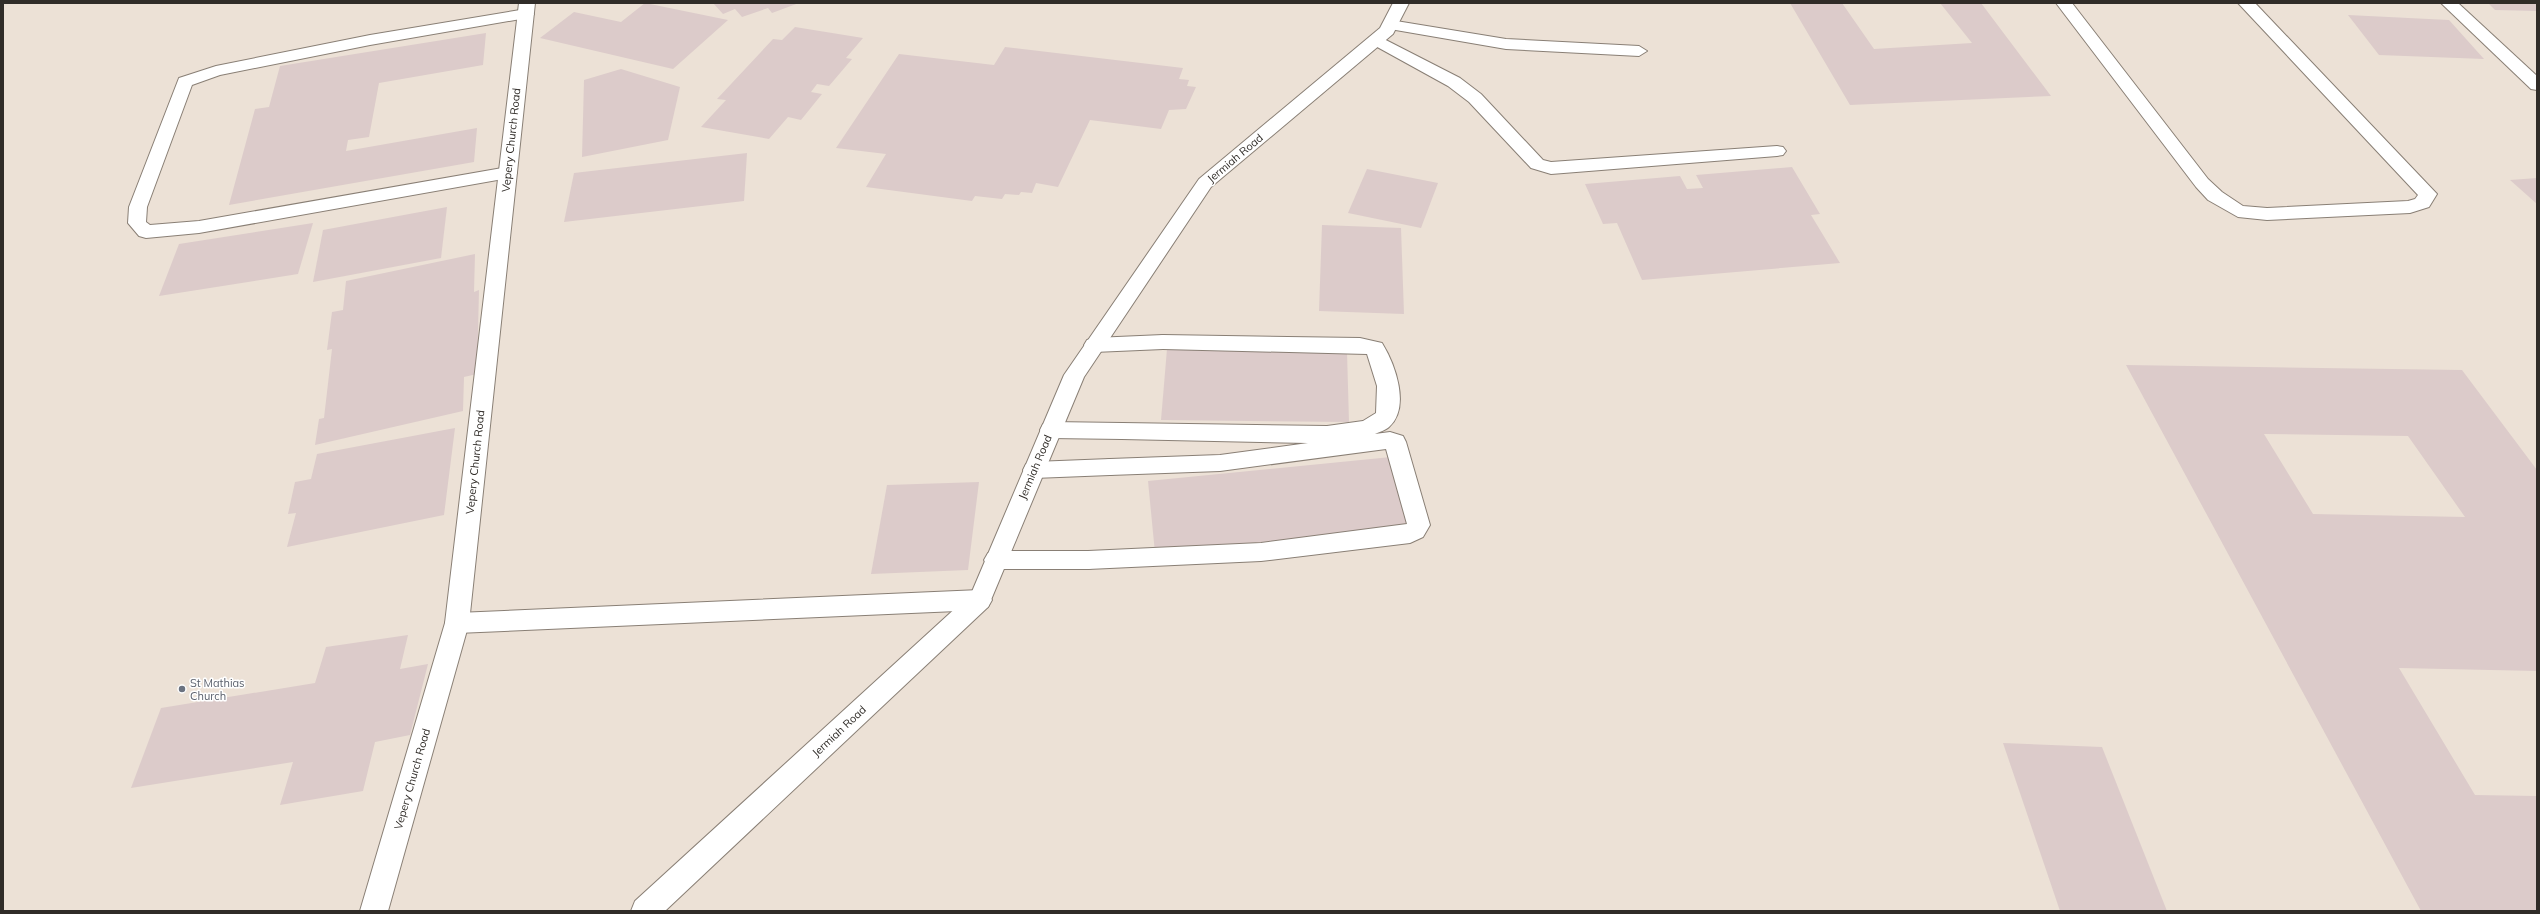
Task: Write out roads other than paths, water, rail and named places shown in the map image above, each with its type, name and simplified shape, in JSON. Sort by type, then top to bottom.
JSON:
[{"type":"street","name":"Jermiah Road","points":[[645,911],[980,600],[1074,375],[1205,183],[1383,32],[1401,3]]},
{"type":"street","points":[[2064,3],[2202,183],[2216,196],[2238,210],[2267,214],[2410,207],[2422,203],[2428,194],[2246,3]]},
{"type":"street","points":[[2448,3],[2537,85]]},
{"type":"street","points":[[508,173],[199,227],[146,232],[137,223],[138,207],[185,82],[216,71],[526,8]]},
{"type":"street","name":"Vepery Church Road","points":[[374,911],[457,623],[526,8]]},
{"type":"street","points":[[1383,32],[1506,44],[1639,51]]},
{"type":"street","points":[[1383,32],[1475,98],[1537,164],[1551,168],[1777,151]]},
{"type":"street","points":[[1051,430],[1303,435],[1364,430],[1381,421],[1388,412],[1387,380],[1375,348],[1360,345],[1163,342],[1094,345]]},
{"type":"street","points":[[996,560],[1088,560],[1167,557],[1315,546],[1410,534],[1415,532],[1419,525],[1395,442],[1390,440],[1220,463],[1034,470]]},
{"type":"street","points":[[457,623],[980,600]]},
{"type":"place","name":"St Mathias Church","points":[[182,689]]}]
